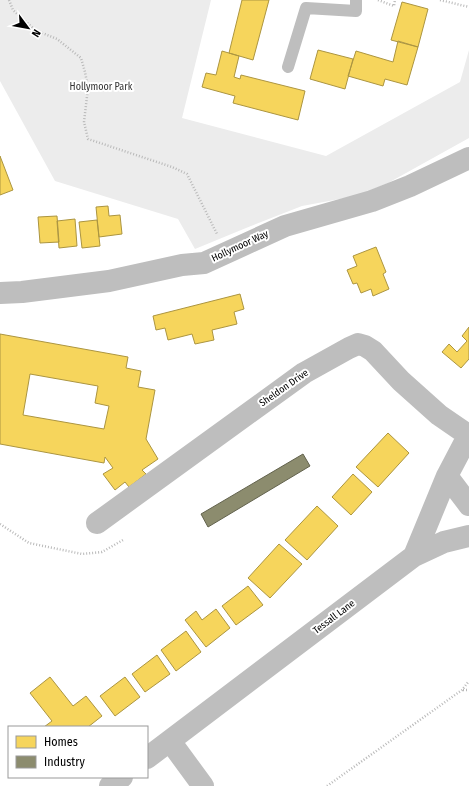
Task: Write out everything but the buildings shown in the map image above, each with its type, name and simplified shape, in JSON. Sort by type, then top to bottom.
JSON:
[{"type":"street","name":"Hollymoor Way","points":[[0,293],[22,292],[109,281],[182,265],[204,263],[285,226],[372,201],[410,186],[469,158]]},
{"type":"street","name":"Sheldon Drive","points":[[97,523],[304,373],[358,344],[373,351],[401,380],[439,415],[469,434]]},
{"type":"street","points":[[414,556],[447,476],[469,434]]},
{"type":"street","points":[[447,476],[469,505]]},
{"type":"street","name":"Tessall Lane","points":[[148,757],[414,556],[444,542],[469,536]]},
{"type":"street","points":[[170,741],[203,786]]},
{"type":"street","points":[[110,786],[121,778]]},
{"type":"lane","points":[[288,68],[306,8],[356,11],[356,0]]},
{"type":"path","points":[[9,0],[14,10],[35,30],[57,39],[81,58],[88,88],[84,122],[88,140],[172,166],[187,174],[217,232],[225,254]]},
{"type":"path","points":[[378,0],[394,6],[395,0]]},
{"type":"path","points":[[440,0],[469,8]]},
{"type":"path","points":[[0,524],[29,544],[82,554],[102,552],[123,540]]},
{"type":"path","points":[[327,786],[462,690],[469,681]]},
{"type":"path","points":[[462,690],[469,690]]},
{"type":"green space","name":"Hollymoor Park","points":[[0,0],[211,0],[182,118],[326,156],[460,82],[469,50],[469,138],[388,183],[356,196],[302,206],[195,249],[178,219],[55,181],[0,81]]}]
